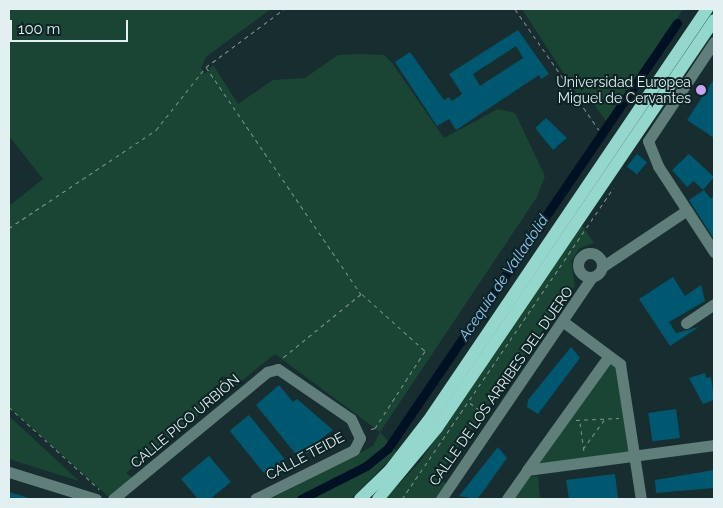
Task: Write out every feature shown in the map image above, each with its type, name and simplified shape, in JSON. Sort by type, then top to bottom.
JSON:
[{"type":"main road","points":[[684,41],[694,9]]},
{"type":"main road","points":[[360,499],[428,421],[706,9]]},
{"type":"main road","points":[[378,499],[437,428],[714,20]]},
{"type":"main road","points":[[700,40],[714,29]]},
{"type":"street","points":[[706,9],[714,14]]},
{"type":"street","points":[[714,42],[648,141],[687,210],[714,252]]},
{"type":"street","points":[[588,276],[604,263],[687,210]]},
{"type":"street","name":"CALLE DE LOS ARRIBES DEL DUERO","points":[[442,499],[586,290],[588,276],[578,265],[584,255],[596,255],[604,263]]},
{"type":"street","points":[[686,323],[714,304]]},
{"type":"street","points":[[565,323],[609,356],[624,373],[641,499]]},
{"type":"street","points":[[507,499],[609,356]]},
{"type":"street","points":[[278,369],[350,419],[359,432]]},
{"type":"street","name":"CALLE PICO URBIÓN","points":[[113,499],[267,372],[278,369]]},
{"type":"street","name":"CALLE TEIDE","points":[[255,499],[354,450],[359,432]]},
{"type":"street","points":[[527,470],[714,445]]},
{"type":"street","points":[[9,472],[96,499]]},
{"type":"path","points":[[9,228],[156,130],[206,67],[284,9]]},
{"type":"path","points":[[516,9],[600,130]]},
{"type":"path","points":[[206,67],[361,294],[425,351],[375,428],[359,432]]},
{"type":"path","points":[[402,499],[469,403],[617,182]]},
{"type":"path","points":[[278,369],[280,358],[361,294]]},
{"type":"path","points":[[469,403],[495,420]]},
{"type":"path","points":[[9,407],[99,490],[96,499]]},
{"type":"path","points":[[567,415],[579,422],[630,416]]},
{"type":"path","points":[[584,450],[604,419]]},
{"type":"path","points":[[579,422],[586,462]]},
{"type":"green space","points":[[9,9],[271,9],[206,57],[201,68],[205,74],[213,65],[238,104],[273,80],[305,78],[338,55],[362,54],[384,55],[392,63],[444,138],[498,109],[515,113],[545,176],[537,197],[380,432],[275,354],[126,473],[136,480],[111,499],[9,407],[9,206],[43,179],[9,136]]},
{"type":"green space","points":[[522,9],[683,9],[610,126],[586,94],[581,100]]},
{"type":"green space","points":[[581,224],[594,243],[580,248],[571,261],[575,286],[437,477],[448,485],[441,499],[384,499],[419,463]]},
{"type":"green space","points":[[609,356],[620,364],[634,456],[527,470]]},
{"type":"green space","points":[[9,416],[79,481],[9,459]]},
{"type":"green space","points":[[380,432],[397,452],[351,499],[271,499],[373,446]]},
{"type":"green space","points":[[538,476],[540,499],[514,499],[530,477]]},
{"type":"building","points":[[518,30],[549,74],[541,79],[539,75],[456,130],[449,119],[437,126],[395,62],[410,52],[444,100],[449,97],[452,101],[462,94],[449,74]],"holes":[[[516,46],[523,58],[480,86],[473,74]]]},
{"type":"building","points":[[714,79],[714,138],[687,120]]},
{"type":"building","points":[[546,118],[567,138],[553,150],[535,128]]},
{"type":"building","points":[[637,154],[647,162],[637,175],[627,166]]},
{"type":"building","points":[[689,154],[714,177],[703,190],[694,181],[687,187],[672,170]]},
{"type":"building","points":[[704,190],[711,199],[714,195],[714,239],[689,200]]},
{"type":"building","points":[[673,277],[685,296],[701,285],[705,301],[669,322],[676,333],[699,327],[670,346],[639,299]]},
{"type":"building","points":[[571,347],[580,358],[538,414],[527,407],[528,400]]},
{"type":"building","points":[[705,373],[706,378],[711,377],[714,400],[703,404],[689,378]]},
{"type":"building","points":[[279,385],[293,402],[297,399],[333,430],[317,442],[320,446],[299,458],[256,405]]},
{"type":"building","points":[[676,409],[680,438],[652,442],[648,413]]},
{"type":"building","points":[[249,415],[285,459],[265,475],[230,431]]},
{"type":"building","points":[[498,447],[507,458],[482,493],[477,499],[459,496]]},
{"type":"building","points":[[209,456],[231,482],[210,499],[198,499],[181,479]]},
{"type":"building","points":[[714,470],[714,488],[656,493],[655,480]]},
{"type":"building","points":[[615,474],[618,498],[569,499],[566,480]]},
{"type":"building","points":[[9,492],[29,498],[9,499]]},
{"type":"waterway","name":"Acequia de Valladolid","points":[[301,499],[366,466],[388,448],[677,23]]},
{"type":"place","name":"Universidad Europea Miguel de Cervantes","points":[[701,90]]}]
